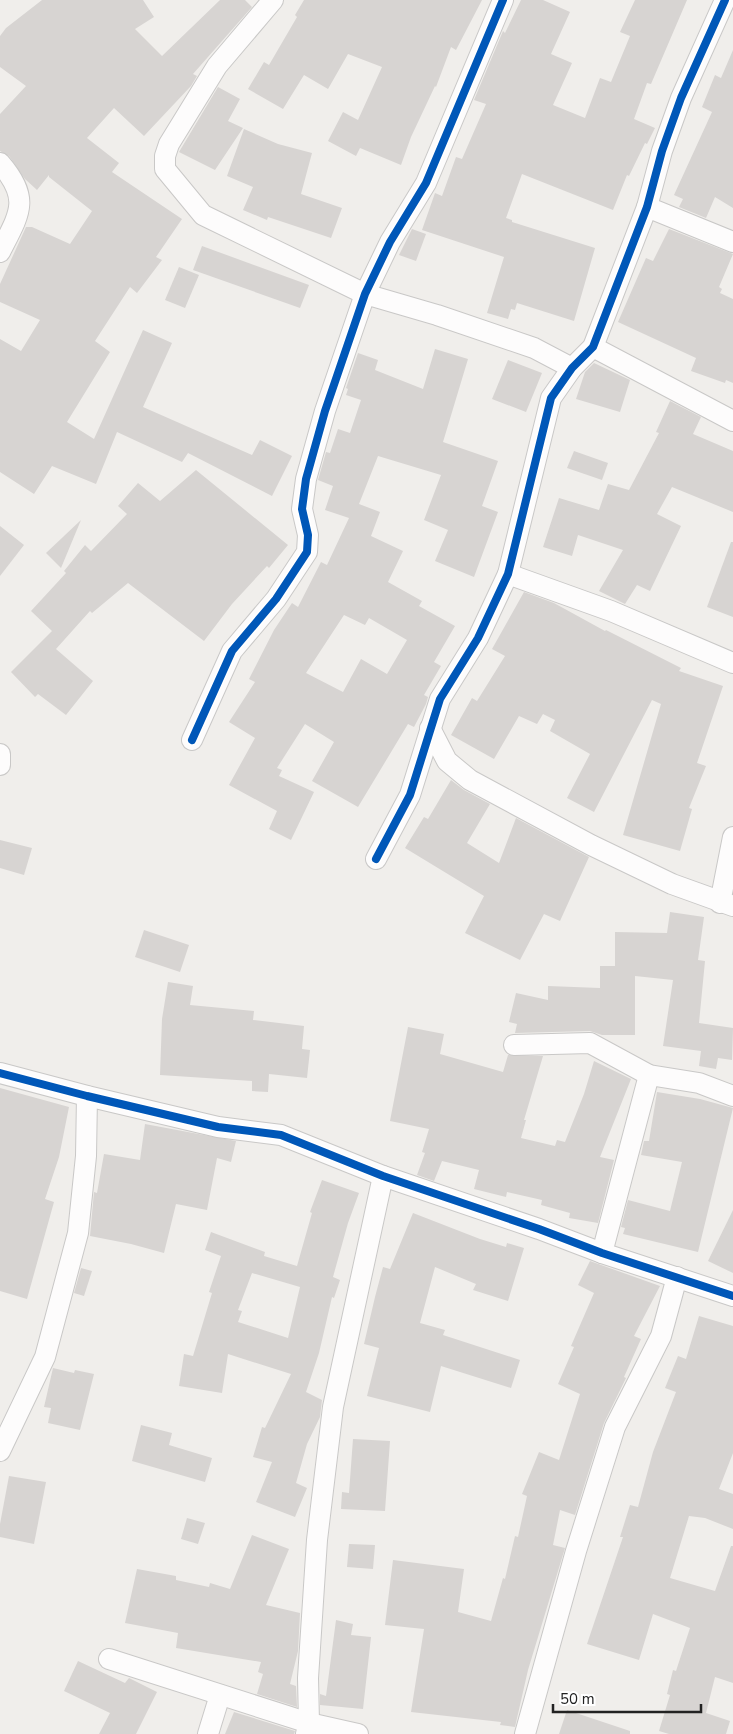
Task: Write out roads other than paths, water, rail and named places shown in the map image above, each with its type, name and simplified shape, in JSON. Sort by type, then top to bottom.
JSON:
[{"type":"street","points":[[273,0],[217,66],[169,144],[165,156],[165,169],[203,215],[365,294],[437,315],[534,348],[572,368]]},
{"type":"street","points":[[192,740],[232,651],[276,598],[307,552],[308,535],[302,509],[306,479],[325,411],[365,294],[390,242],[426,183],[503,0]]},
{"type":"street","points":[[376,859],[410,795],[440,698],[478,638],[508,574],[551,398],[572,368],[593,347],[646,207],[662,151],[726,7]]},
{"type":"street","points":[[0,163],[14,179],[20,194],[16,221],[0,252]]},
{"type":"street","points":[[646,207],[733,242]]},
{"type":"street","points":[[593,347],[733,420]]},
{"type":"street","points":[[508,574],[611,611],[733,663]]},
{"type":"street","points":[[430,728],[447,761],[470,780],[591,846],[672,884],[726,904],[733,837]]},
{"type":"street","points":[[0,754],[0,765]]},
{"type":"street","points":[[514,1045],[590,1043],[649,1075],[699,1083],[733,1096]]},
{"type":"street","points":[[0,1073],[87,1096],[218,1126],[281,1135],[383,1176],[539,1229],[602,1253],[733,1296]]},
{"type":"street","points":[[602,1253],[649,1075]]},
{"type":"street","points":[[0,1451],[45,1358],[78,1233],[86,1156],[87,1096]]},
{"type":"street","points":[[308,1728],[308,1678],[317,1540],[333,1407],[383,1176]]},
{"type":"street","points":[[525,1734],[576,1551],[615,1427],[661,1336],[677,1278]]},
{"type":"street","points":[[109,1659],[220,1695],[308,1728],[358,1734]]},
{"type":"street","points":[[208,1734],[220,1695]]}]
